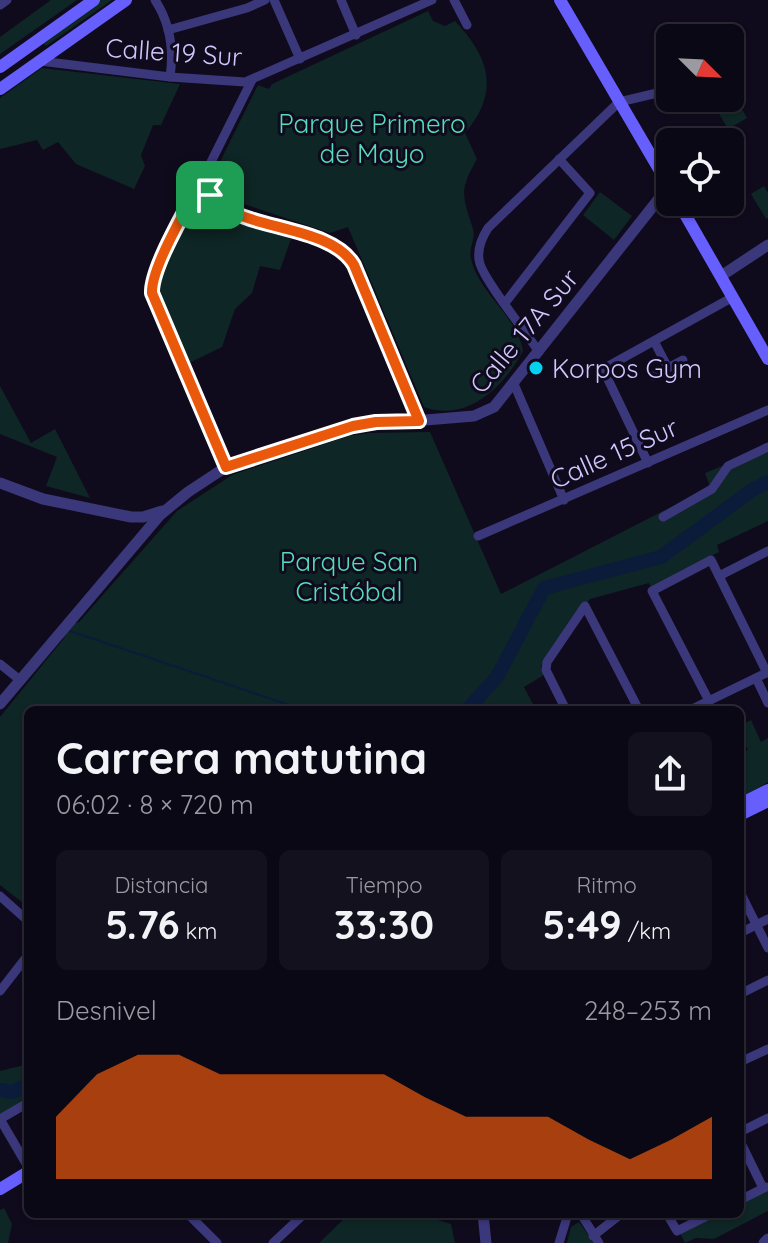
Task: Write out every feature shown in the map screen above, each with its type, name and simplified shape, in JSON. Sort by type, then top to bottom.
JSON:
[{"type":"main road","points":[[0,67],[94,0]]},
{"type":"main road","points":[[0,89],[126,0]]},
{"type":"main road","points":[[560,0],[656,165]]},
{"type":"main road","points":[[686,216],[768,359]]},
{"type":"main road","points":[[744,802],[768,790]]},
{"type":"main road","points":[[744,813],[768,801]]},
{"type":"main road","points":[[0,1191],[24,1173]]},
{"type":"main road","points":[[0,1191],[24,1182]]},
{"type":"street","points":[[0,5],[7,0]]},
{"type":"street","points":[[155,0],[168,30],[170,77]]},
{"type":"street","points":[[168,30],[265,0]]},
{"type":"street","points":[[274,0],[300,59]]},
{"type":"street","points":[[341,0],[356,35]]},
{"type":"street","name":"Calle 19 Sur","points":[[40,61],[170,77],[228,82],[252,80],[432,0]]},
{"type":"street","points":[[454,0],[467,25]]},
{"type":"street","points":[[226,467],[151,287],[252,80]]},
{"type":"street","points":[[539,352],[481,267],[479,250],[488,228],[619,102],[656,93]]},
{"type":"street","points":[[505,303],[590,193],[559,159]]},
{"type":"street","points":[[200,182],[218,203],[233,212],[325,242],[346,254],[354,265],[419,421]]},
{"type":"street","name":"Calle 17A Sur","points":[[0,704],[166,509],[226,467],[353,426],[482,414],[499,403],[656,204]]},
{"type":"street","points":[[721,276],[768,245]]},
{"type":"street","points":[[648,463],[603,369],[733,297]]},
{"type":"street","points":[[654,341],[668,368]]},
{"type":"street","points":[[653,376],[683,360]]},
{"type":"street","points":[[514,384],[564,500]]},
{"type":"street","name":"Calle 15 Sur","points":[[478,536],[768,410]]},
{"type":"street","points":[[663,517],[712,489],[728,466],[768,447]]},
{"type":"street","points":[[0,483],[43,499],[131,517],[143,517],[166,509]]},
{"type":"street","points":[[131,517],[137,530],[135,543]]},
{"type":"street","points":[[719,576],[768,551]]},
{"type":"street","points":[[698,706],[709,701],[756,678],[767,672],[711,560],[652,591],[709,701]]},
{"type":"street","points":[[564,706],[546,670],[547,662],[585,606],[637,706]]},
{"type":"street","points":[[0,664],[20,680]]},
{"type":"street","points":[[756,678],[768,703]]},
{"type":"street","points":[[0,896],[24,917]]},
{"type":"street","points":[[744,900],[768,948]]},
{"type":"street","points":[[744,931],[768,919]]},
{"type":"street","points":[[0,991],[24,960]]},
{"type":"street","points":[[744,992],[768,980]]},
{"type":"street","points":[[744,1060],[768,1049]]},
{"type":"street","points":[[24,1105],[0,1119],[24,1163]]},
{"type":"street","points":[[744,1130],[768,1118]]},
{"type":"street","points":[[744,1148],[766,1187],[744,1198]]},
{"type":"street","points":[[192,1218],[217,1243]]},
{"type":"street","points":[[273,1243],[300,1218]]},
{"type":"street","points":[[483,1218],[486,1243]]},
{"type":"street","points":[[559,1243],[567,1218]]},
{"type":"street","points":[[583,1218],[596,1240],[617,1218]]},
{"type":"street","points":[[669,1218],[677,1231],[703,1218]]},
{"type":"green space","points":[[51,0],[77,0],[0,54],[0,37]]},
{"type":"green space","points":[[98,0],[112,0],[46,46],[40,40]]},
{"type":"green space","name":"Parque Primero de Mayo","points":[[428,11],[433,21],[445,26],[455,21],[483,62],[486,89],[483,103],[465,133],[477,159],[464,193],[474,233],[470,255],[475,271],[513,327],[523,351],[506,377],[483,398],[470,406],[440,411],[424,407],[348,227],[330,233],[229,199],[222,194],[214,178],[258,85],[269,89],[272,84]]},
{"type":"green space","points":[[42,68],[180,84],[161,125],[153,125],[141,155],[145,166],[134,189],[76,164],[58,142],[43,150],[37,140],[0,149],[0,98]]},
{"type":"green space","points":[[718,112],[744,112],[747,118],[727,128]]},
{"type":"green space","points":[[764,186],[768,193],[766,219],[751,194]]},
{"type":"green space","points":[[600,192],[632,216],[614,240],[583,215]]},
{"type":"green space","points":[[202,195],[231,219],[291,239],[280,270],[260,266],[252,293],[235,309],[222,347],[189,363],[164,316],[159,289],[167,262]]},
{"type":"green space","points":[[0,386],[31,443],[55,429],[90,498],[46,486],[57,457],[0,434]]},
{"type":"green space","name":"Parque San Cristóbal","points":[[430,432],[501,594],[710,487],[705,473],[768,447],[768,521],[717,545],[719,552],[651,588],[649,583],[590,599],[541,666],[544,675],[524,687],[534,706],[24,706],[24,904],[0,885],[0,717],[65,637],[63,634],[69,626],[79,622],[177,511],[232,475],[349,436]]},
{"type":"green space","points":[[751,720],[761,742],[768,738],[768,782],[744,796],[744,749],[748,750],[744,742],[744,724]]},
{"type":"green space","points":[[24,1065],[24,1106],[0,1114],[0,1071]]},
{"type":"green space","points":[[768,1190],[768,1211],[714,1239],[696,1238],[685,1243],[680,1233],[711,1218],[744,1218],[744,1202]]},
{"type":"green space","points":[[4,1208],[12,1224],[8,1243],[0,1243],[0,1210]]},
{"type":"green space","points":[[345,1218],[431,1218],[451,1224],[455,1243],[319,1243]]},
{"type":"green space","points":[[579,1222],[594,1243],[567,1243],[571,1227]]},
{"type":"waterway","points":[[471,706],[497,677],[544,588],[661,557],[752,490],[768,482]]},
{"type":"waterway","points":[[70,631],[292,706]]},
{"type":"waterway","points":[[0,1090],[12,1092],[24,1087]]},
{"type":"place","name":"Korpos Gym","points":[[536,368]]},
{"type":"route","points":[[200,182],[210,195],[244,217],[325,242],[346,254],[354,265],[419,421],[353,426],[226,467],[151,287],[200,182]]}]
